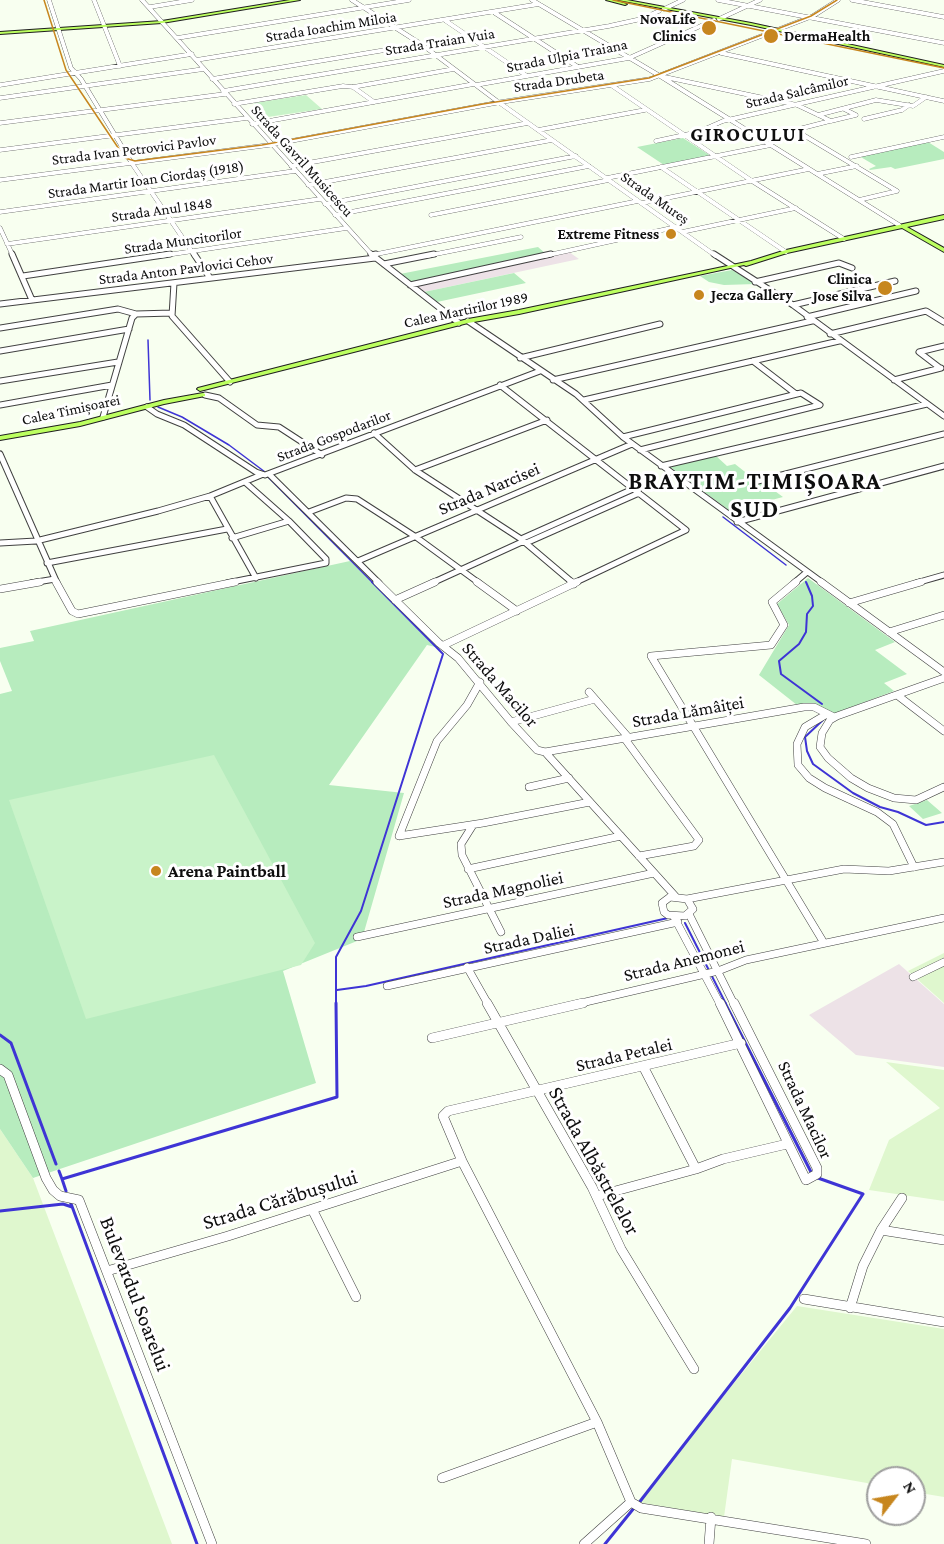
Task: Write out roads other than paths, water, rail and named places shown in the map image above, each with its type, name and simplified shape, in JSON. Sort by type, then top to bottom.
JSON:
[{"type":"main road","points":[[0,33],[162,22],[298,0]]},
{"type":"main road","points":[[608,0],[777,30],[944,66]]},
{"type":"main road","points":[[620,0],[662,10]]},
{"type":"main road","name":"Calea Martirilor 1989","points":[[146,406],[203,392],[228,382],[459,323],[750,262],[944,216]]},
{"type":"main road","points":[[904,225],[931,239],[943,250]]},
{"type":"main road","name":"Calea Timișoarei","points":[[0,437],[103,417],[146,406]]},
{"type":"main road","name":"Calea Timișoarei","points":[[0,437],[90,422],[146,406]]},
{"type":"street","points":[[49,0],[71,68],[101,110],[150,191],[210,279]]},
{"type":"street","points":[[94,0],[120,66]]},
{"type":"street","name":"Strada Gavril Musicescu","points":[[142,0],[373,256],[459,323]]},
{"type":"street","points":[[150,7],[192,0]]},
{"type":"street","name":"Strada Mureș","points":[[352,0],[421,44],[498,102],[730,266],[793,305],[944,416]]},
{"type":"street","points":[[177,38],[409,0]]},
{"type":"street","points":[[532,0],[660,76],[877,211],[904,225]]},
{"type":"street","name":"Strada Traian Vuia","points":[[0,123],[224,92],[584,31],[640,19],[683,0]]},
{"type":"street","points":[[718,0],[944,43]]},
{"type":"street","name":"Strada Ulpia Traiana","points":[[252,124],[629,58],[760,0]]},
{"type":"street","name":"Strada Drubeta","points":[[271,145],[498,102],[660,76],[810,17],[838,0]]},
{"type":"street","points":[[852,0],[944,17]]},
{"type":"street","name":"Strada Ioachim Miloia","points":[[196,60],[398,29],[539,4]]},
{"type":"street","points":[[495,13],[578,67]]},
{"type":"street","points":[[446,21],[527,76]]},
{"type":"street","points":[[212,79],[421,44]]},
{"type":"street","points":[[719,52],[944,101]]},
{"type":"street","points":[[0,85],[192,54]]},
{"type":"street","points":[[0,98],[204,69]]},
{"type":"street","points":[[234,104],[343,86],[353,87],[454,69]]},
{"type":"street","name":"Strada Salcâmilor","points":[[656,141],[684,135],[729,120],[944,71]]},
{"type":"street","points":[[660,76],[797,105],[831,121]]},
{"type":"street","points":[[611,85],[752,181],[844,239]]},
{"type":"street","points":[[353,87],[374,102]]},
{"type":"street","points":[[864,118],[902,110],[926,97]]},
{"type":"street","points":[[818,115],[876,100],[911,105]]},
{"type":"street","points":[[844,109],[856,115],[795,130],[897,191],[859,200]]},
{"type":"street","points":[[538,130],[645,110]]},
{"type":"street","points":[[0,150],[247,118]]},
{"type":"street","points":[[291,166],[528,123]]},
{"type":"street","points":[[851,157],[944,137]]},
{"type":"street","points":[[308,185],[552,140]]},
{"type":"street","name":"Strada Ivan Petrovici Pavlov","points":[[0,180],[271,145]]},
{"type":"street","points":[[431,215],[771,146]]},
{"type":"street","points":[[325,204],[576,156]]},
{"type":"street","points":[[335,215],[589,166]]},
{"type":"street","points":[[817,174],[857,166]]},
{"type":"street","points":[[661,167],[786,252]]},
{"type":"street","name":"Strada Anton Pavlovici Cehov","points":[[0,304],[174,284],[373,256],[809,169]]},
{"type":"street","name":"Strada Martir Ioan Ciordaș (1918)","points":[[0,212],[295,171]]},
{"type":"street","name":"Strada Anul 1848","points":[[7,244],[320,199]]},
{"type":"street","points":[[682,231],[796,208]]},
{"type":"street","points":[[410,285],[676,227]]},
{"type":"street","points":[[0,228],[32,300]]},
{"type":"street","name":"Strada Muncitorilor","points":[[23,276],[347,228]]},
{"type":"street","points":[[384,264],[521,237]]},
{"type":"street","points":[[755,282],[839,263],[852,268]]},
{"type":"street","points":[[793,305],[896,281]]},
{"type":"street","points":[[174,284],[172,316],[228,382]]},
{"type":"street","points":[[553,380],[810,319],[916,291]]},
{"type":"street","points":[[0,328],[118,309],[136,314],[172,313]]},
{"type":"street","points":[[830,334],[926,311],[944,322]]},
{"type":"street","points":[[103,417],[132,318],[136,314]]},
{"type":"street","points":[[468,321],[584,400],[623,437],[661,466],[944,672]]},
{"type":"street","points":[[520,358],[660,324]]},
{"type":"street","points":[[0,351],[129,329]]},
{"type":"street","points":[[584,400],[839,341]]},
{"type":"street","points":[[942,368],[919,352],[944,346]]},
{"type":"street","points":[[753,361],[796,394]]},
{"type":"street","points":[[0,381],[118,362]]},
{"type":"street","points":[[894,380],[942,368]]},
{"type":"street","name":"Strada Gospodarilor","points":[[146,406],[157,414],[184,425],[266,475],[540,371]]},
{"type":"street","points":[[0,405],[112,385]]},
{"type":"street","points":[[444,645],[686,530],[500,385]]},
{"type":"street","points":[[203,392],[219,398],[257,425],[279,427],[322,455]]},
{"type":"street","points":[[623,437],[796,394],[804,393],[820,406],[640,450]]},
{"type":"street","points":[[661,466],[927,404]]},
{"type":"street","points":[[415,470],[547,420]]},
{"type":"street","points":[[374,433],[415,470],[524,541],[574,584]]},
{"type":"street","points":[[759,481],[944,434]]},
{"type":"street","name":"Strada Narcisei","points":[[358,561],[632,444]]},
{"type":"street","points":[[0,454],[36,541],[74,613],[326,563],[326,559],[289,521],[246,483]]},
{"type":"street","points":[[737,522],[944,466]]},
{"type":"street","points":[[0,543],[36,541],[158,511],[210,496],[266,475]]},
{"type":"street","name":"Strada Macilor","points":[[266,475],[309,512],[480,682],[511,722],[537,750],[545,752],[676,897]]},
{"type":"street","points":[[395,600],[463,571],[633,489]]},
{"type":"street","points":[[524,541],[639,493]]},
{"type":"street","points":[[210,496],[256,578]]},
{"type":"street","points":[[309,512],[352,497],[416,537],[517,611]]},
{"type":"street","points":[[232,538],[289,521]]},
{"type":"street","points":[[47,563],[227,529]]},
{"type":"street","points":[[807,572],[772,602],[784,625],[771,645],[651,656],[824,943]]},
{"type":"street","points":[[849,603],[944,575]]},
{"type":"street","points":[[0,590],[55,579]]},
{"type":"street","points":[[889,632],[944,615]]},
{"type":"street","points":[[914,867],[897,829],[886,817],[809,778],[798,765],[797,744],[805,727],[830,716],[944,678]]},
{"type":"street","points":[[480,682],[466,705],[437,741],[399,836],[473,825],[590,802]]},
{"type":"street","points":[[589,692],[627,738],[699,840],[698,843],[639,856]]},
{"type":"street","points":[[897,695],[944,731]]},
{"type":"street","points":[[511,722],[595,699]]},
{"type":"street","name":"Strada Lămâiței","points":[[545,752],[804,707],[814,707],[830,716]]},
{"type":"street","points":[[830,716],[822,733],[820,747],[850,778],[880,794],[904,800],[916,800],[944,788]]},
{"type":"street","points":[[529,787],[569,778]]},
{"type":"street","points":[[473,825],[461,844],[462,855],[501,932]]},
{"type":"street","points":[[468,869],[621,836]]},
{"type":"street","points":[[687,899],[693,909],[689,914],[676,920],[664,912],[662,903],[670,897],[687,899],[855,868],[889,871],[944,862]]},
{"type":"street","name":"Strada Magnoliei","points":[[357,937],[654,873]]},
{"type":"street","name":"Strada Macilor","points":[[676,920],[711,972],[818,1168],[818,1174],[806,1180],[741,1044],[711,972],[689,914]]},
{"type":"street","name":"Strada Anemonei","points":[[432,1038],[496,1021],[711,972],[746,960],[944,918]]},
{"type":"street","name":"Strada Daliei","points":[[387,986],[676,920]]},
{"type":"street","points":[[914,977],[944,962]]},
{"type":"street","name":"Strada Albăstrelelor","points":[[467,967],[597,1196],[621,1250],[694,1369]]},
{"type":"street","name":"Strada Petalei","points":[[462,1161],[444,1123],[442,1116],[445,1113],[535,1090],[741,1044]]},
{"type":"street","points":[[643,1066],[696,1169]]},
{"type":"street","points":[[0,1069],[4,1076]]},
{"type":"street","name":"Bulevardul Soarelui","points":[[4,1076],[53,1190],[60,1196],[80,1200],[212,1544]]},
{"type":"street","points":[[597,1196],[696,1169],[723,1159],[787,1144]]},
{"type":"street","points":[[462,1161],[597,1422],[631,1502],[640,1508],[711,1517],[866,1544]]},
{"type":"street","name":"Strada Cărăbușului","points":[[107,1272],[462,1161]]},
{"type":"street","points":[[850,1308],[863,1266],[881,1230],[902,1198]]},
{"type":"street","points":[[312,1209],[356,1297]]},
{"type":"street","points":[[881,1230],[944,1240]]},
{"type":"street","points":[[804,1299],[944,1322]]},
{"type":"street","points":[[442,1478],[597,1422]]},
{"type":"street","points":[[584,1544],[631,1502]]},
{"type":"street","points":[[709,1544],[711,1517]]},
{"type":"waterway","points":[[148,340],[150,400]]},
{"type":"waterway","points":[[158,407],[182,417],[229,445],[265,472]]},
{"type":"waterway","points":[[268,477],[373,583]]},
{"type":"waterway","points":[[723,517],[786,565]]},
{"type":"waterway","points":[[336,1003],[336,957],[361,911],[443,654],[372,582]]},
{"type":"waterway","points":[[806,582],[812,596],[813,606],[807,614],[806,632],[799,644],[779,661],[781,674],[822,704]]},
{"type":"waterway","points":[[823,720],[805,737],[807,751],[813,764],[853,793],[880,807],[898,812],[926,825],[944,822]]},
{"type":"waterway","points":[[337,990],[366,986],[668,918]]},
{"type":"waterway","points":[[685,923],[726,1004]]},
{"type":"waterway","points":[[62,1179],[337,1097],[336,1003]]},
{"type":"waterway","points":[[725,1003],[811,1172]]},
{"type":"waterway","points":[[0,1035],[11,1043],[56,1164]]},
{"type":"waterway","points":[[59,1171],[62,1179]]},
{"type":"waterway","points":[[638,1504],[790,1308],[863,1194],[818,1178]]},
{"type":"waterway","points":[[62,1179],[66,1191]]},
{"type":"waterway","points":[[70,1201],[197,1544]]},
{"type":"waterway","points":[[0,1211],[63,1204],[72,1207]]},
{"type":"waterway","points":[[605,1544],[634,1508]]},
{"type":"tram line","points":[[44,0],[66,70],[125,158],[135,161],[262,145],[483,104],[649,78],[769,32]]},
{"type":"tram line","points":[[613,0],[769,32]]},
{"type":"tram line","points":[[769,32],[811,16],[837,0]]},
{"type":"tram line","points":[[769,32],[944,68]]},
{"type":"place","name":"NovaLife Clinics","points":[[709,28]]},
{"type":"place","name":"DermaHealth","points":[[771,36]]},
{"type":"place","name":"Extreme Fitness","points":[[671,234]]},
{"type":"place","name":"Clinica Jose Silva","points":[[885,288]]},
{"type":"place","name":"Jecza Gallery","points":[[699,295]]},
{"type":"place","name":"Arena Paintball","points":[[156,871]]},
{"type":"district","name":"GIROCULUI","points":[[748,135]]},
{"type":"district","name":"BRAYTIM-TIMIȘOARA SUD","points":[[755,496]]}]
